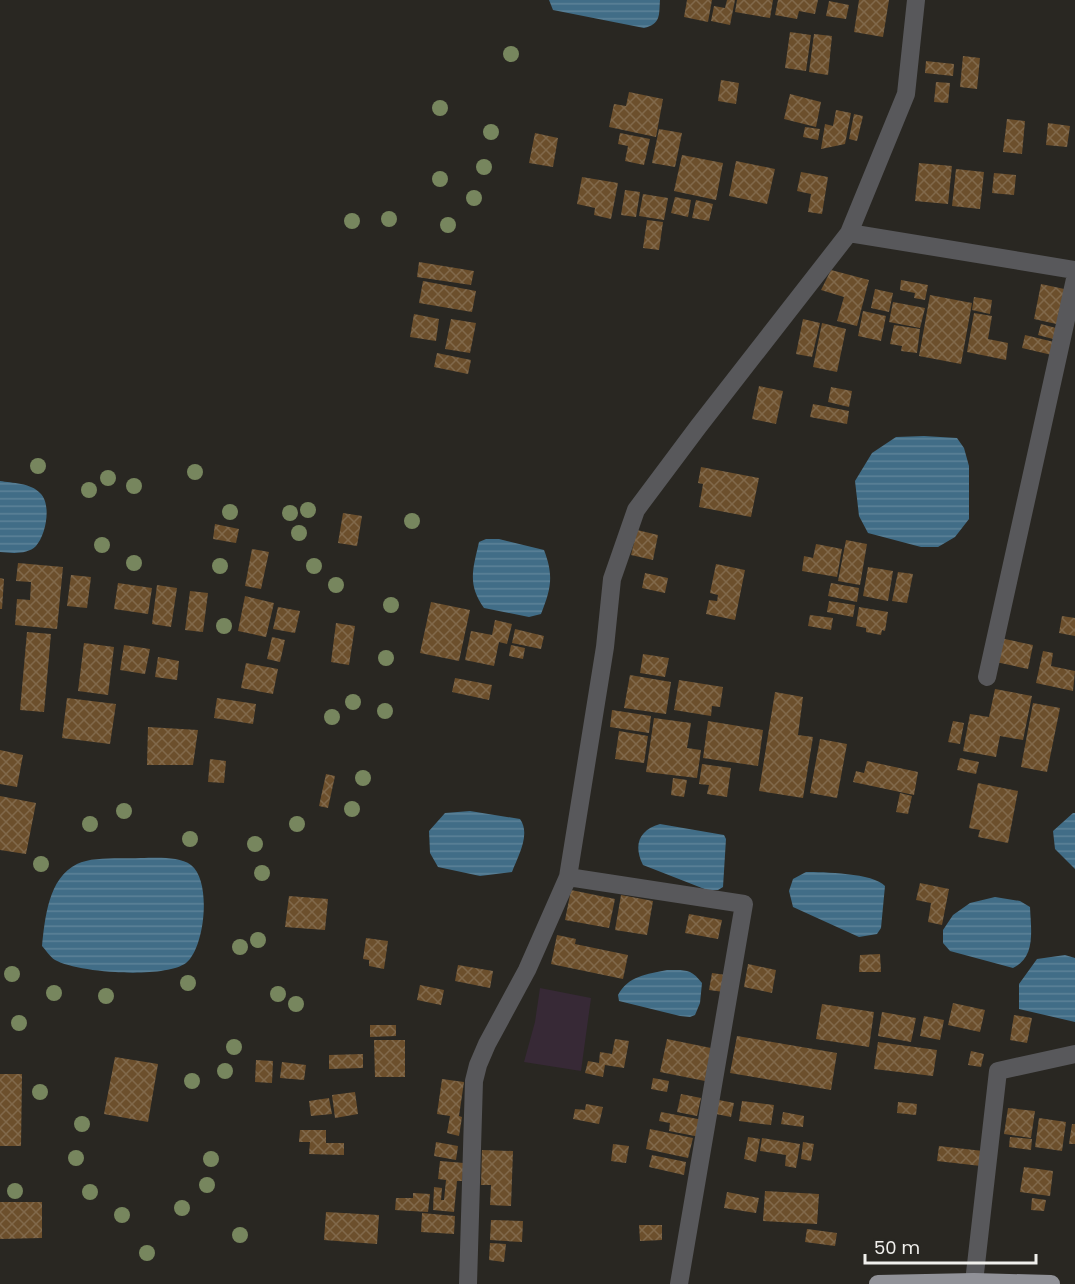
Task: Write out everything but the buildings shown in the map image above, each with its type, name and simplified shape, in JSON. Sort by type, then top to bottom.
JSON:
[{"type":"highway","points":[[878,1284],[974,1282],[1052,1284]]},
{"type":"street","points":[[468,1284],[474,1081],[487,1044],[527,970],[568,876],[604,647],[612,579],[636,510],[849,233],[906,94],[916,0]]},
{"type":"street","points":[[849,233],[1075,270]]},
{"type":"street","points":[[987,677],[1075,279]]},
{"type":"street","points":[[568,876],[744,904],[680,1284]]},
{"type":"street","points":[[974,1282],[998,1071],[1075,1054]]},
{"type":"shaded area","points":[[540,988],[591,998],[581,1071],[524,1062],[535,1022]]},
{"type":"water","points":[[549,0],[660,0],[656,21],[644,28],[553,10]]},
{"type":"water","points":[[896,437],[957,438],[964,448],[969,466],[969,519],[955,537],[938,547],[921,547],[868,533],[859,516],[855,481],[872,453]]},
{"type":"water","points":[[0,481],[32,487],[44,498],[47,512],[43,535],[36,546],[28,551],[0,552]]},
{"type":"water","points":[[486,539],[499,539],[544,550],[550,582],[541,614],[529,617],[484,608],[475,591],[473,576],[479,542]]},
{"type":"water","points":[[470,811],[520,819],[524,838],[512,872],[480,876],[438,867],[430,853],[429,831],[445,813]]},
{"type":"water","points":[[1075,813],[1075,869],[1055,849],[1053,831]]},
{"type":"water","points":[[660,824],[724,835],[726,839],[723,887],[718,890],[707,890],[643,865],[638,851],[640,839],[647,830]]},
{"type":"water","points":[[167,858],[191,865],[198,873],[202,885],[204,914],[201,930],[193,955],[186,963],[175,968],[141,973],[101,971],[66,965],[53,959],[42,946],[50,900],[54,889],[67,870],[84,861],[100,859]]},
{"type":"water","points":[[806,872],[859,876],[870,878],[885,886],[881,928],[877,934],[859,937],[793,907],[789,891],[793,879]]},
{"type":"water","points":[[995,897],[1020,901],[1030,907],[1029,950],[1026,957],[1013,968],[950,951],[943,943],[943,930],[953,915],[970,903]]},
{"type":"water","points":[[1065,955],[1075,958],[1075,1022],[1019,1009],[1019,984],[1037,959]]},
{"type":"water","points":[[667,970],[691,972],[702,983],[700,1003],[695,1015],[680,1016],[619,1001],[618,995],[622,989],[633,980]]}]
